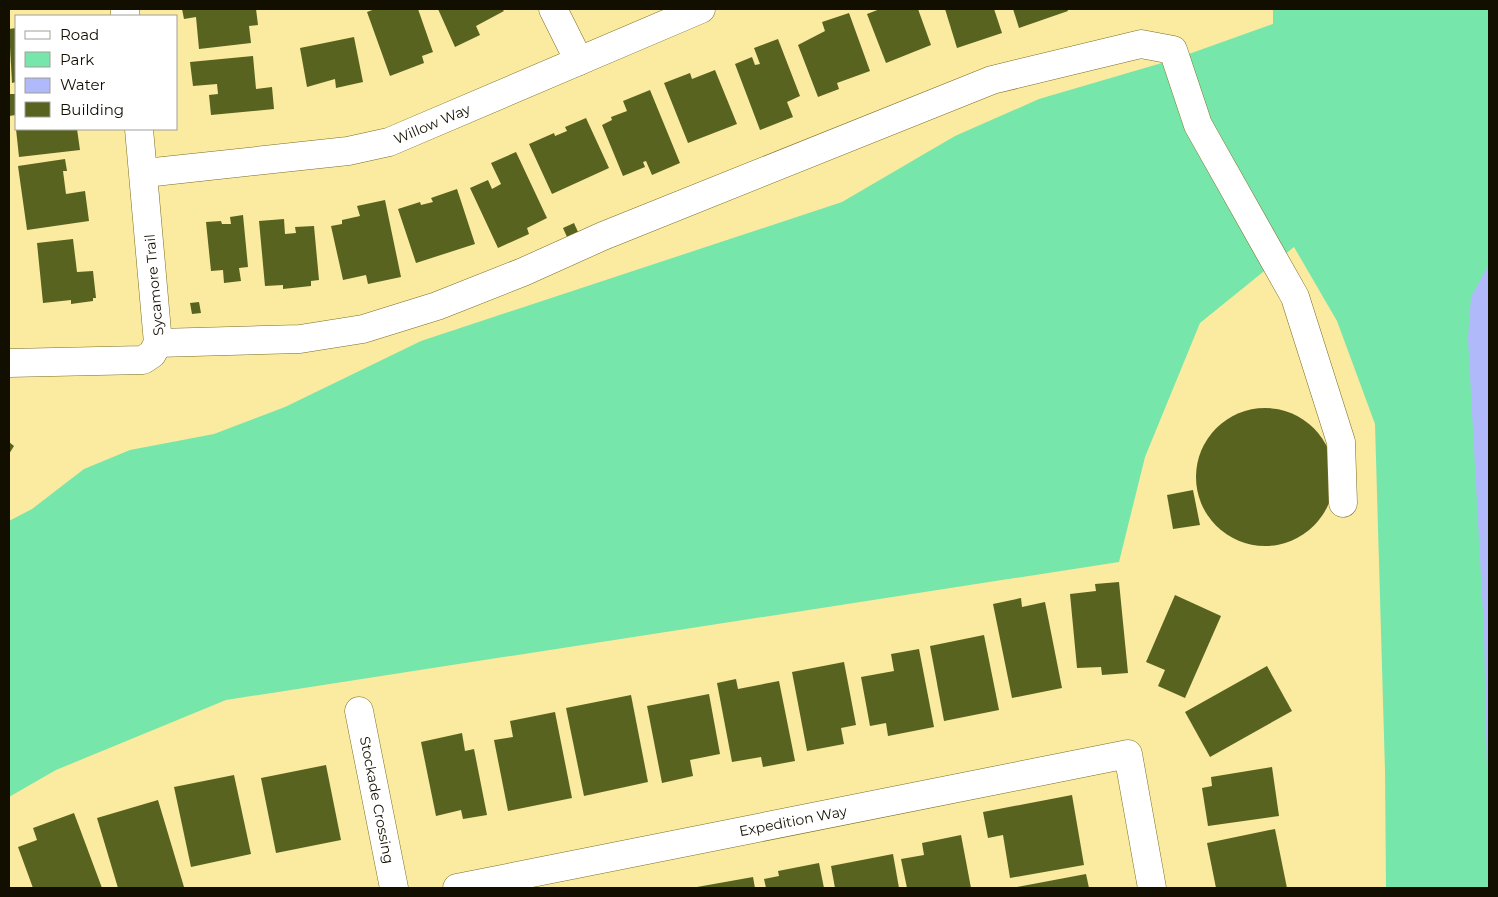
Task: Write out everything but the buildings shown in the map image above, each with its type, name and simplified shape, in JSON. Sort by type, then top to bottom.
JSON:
[{"type":"street","points":[[552,9],[579,61]]},
{"type":"street","name":"Willow Way","points":[[145,174],[348,151],[390,142],[701,9]]},
{"type":"street","points":[[158,343],[300,339],[363,329],[437,306],[523,272],[603,236],[992,80],[1141,44],[1173,50],[1198,125],[1295,297],[1341,442],[1343,503]]},
{"type":"street","name":"Sycamore Trail","points":[[9,363],[143,360],[152,354],[158,343],[145,174],[139,130]]},
{"type":"street","name":"Stockade Crossing","points":[[359,711],[394,888]]},
{"type":"street","name":"Expedition Way","points":[[457,888],[1128,754],[1152,888]]},
{"type":"green space","points":[[1273,9],[1489,9],[1489,888],[1386,888],[1385,771],[1375,424],[1337,321],[1294,247],[1200,323],[1145,457],[1119,562],[226,700],[56,770],[9,797],[9,521],[32,509],[84,469],[130,450],[214,434],[285,407],[421,341],[842,202],[955,136],[1039,99],[1172,60],[1273,24]]},
{"type":"water","points":[[1489,264],[1489,870],[1484,633],[1468,338],[1471,297]]}]
